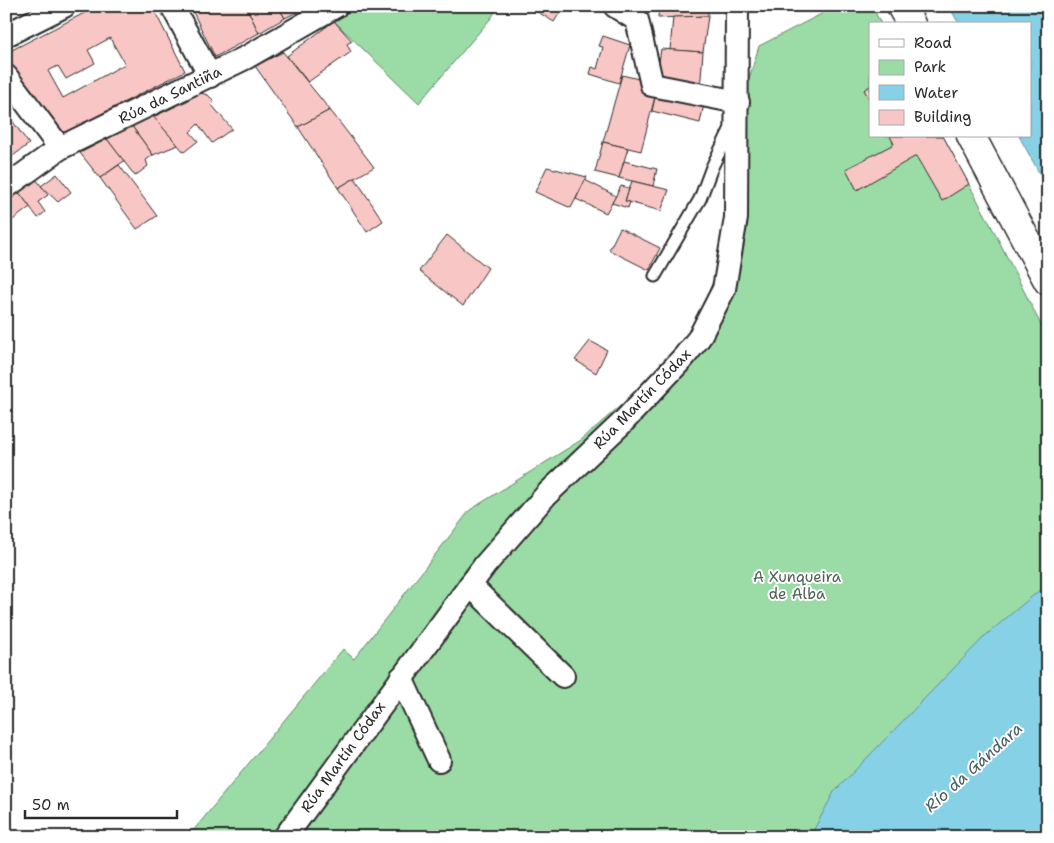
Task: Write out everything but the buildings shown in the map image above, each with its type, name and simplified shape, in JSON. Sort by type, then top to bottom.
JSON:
[{"type":"main road","points":[[902,6],[910,22]]},
{"type":"main road","points":[[972,138],[1048,281]]},
{"type":"street","points":[[6,35],[64,6]]},
{"type":"street","points":[[172,6],[210,76]]},
{"type":"street","name":"Rúa da Santiña","points":[[6,187],[60,148],[210,76],[336,6]]},
{"type":"street","points":[[615,6],[637,20],[652,85],[738,108]]},
{"type":"street","name":"Rúa Martín Códax","points":[[285,837],[470,585],[548,494],[622,423],[684,357],[699,338],[724,289],[736,218],[738,7]]},
{"type":"street","points":[[6,76],[60,148]]},
{"type":"street","points":[[470,585],[562,676]]},
{"type":"street","points":[[401,678],[439,760]]},
{"type":"lane","name":"Rúa Martín Códax","points":[[655,276],[700,199],[738,108]]},
{"type":"green space","points":[[351,6],[498,6],[492,17],[419,103],[334,21]]},
{"type":"green space","name":"A Xunqueira de Alba","points":[[837,6],[872,6],[880,22],[869,22],[869,138],[944,138],[995,233],[1048,339],[1048,837],[188,837],[343,649],[354,659],[470,510],[581,440],[643,386],[667,361],[692,330],[718,268],[724,238],[738,115],[759,46]]},
{"type":"water","points":[[949,6],[1048,6],[1048,189],[1020,138],[1032,138],[1032,22],[958,22]]},
{"type":"water","name":"Río da Gándara","points":[[1048,583],[1048,837],[810,837],[834,792],[986,635]]}]
